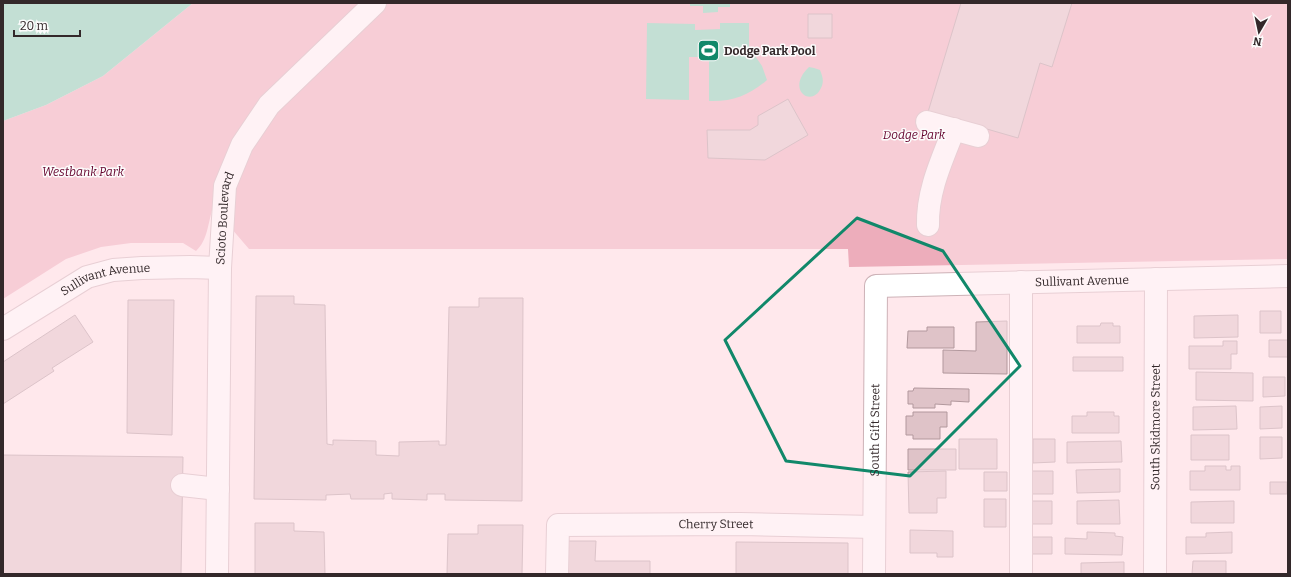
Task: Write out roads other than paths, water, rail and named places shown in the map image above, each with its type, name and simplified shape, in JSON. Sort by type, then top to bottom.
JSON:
[{"type":"street","name":"Scioto Boulevard","points":[[217,574],[220,268],[225,186],[242,145],[269,106],[375,3]]},
{"type":"street","points":[[927,122],[978,136]]},
{"type":"street","points":[[928,225],[930,198],[954,129]]},
{"type":"street","name":"Sullivant Avenue","points":[[3,329],[86,277],[113,270],[142,268],[220,268]]},
{"type":"street","name":"Sullivant Avenue","points":[[876,286],[1288,276]]},
{"type":"street","name":"South Skidmore Street","points":[[1155,574],[1156,279]]},
{"type":"street","points":[[1021,282],[1021,574]]},
{"type":"street","name":"South Gift Street","points":[[874,574],[876,286]]},
{"type":"street","points":[[182,485],[218,489]]},
{"type":"street","name":"Cherry Street","points":[[557,574],[558,524],[740,524],[874,527]]},
{"type":"place","name":"Dodge Park Pool","points":[[708,51]]},
{"type":"park label","name":"Dodge Park","points":[[914,135]]},
{"type":"park label","name":"Westbank Park","points":[[83,172]]}]
